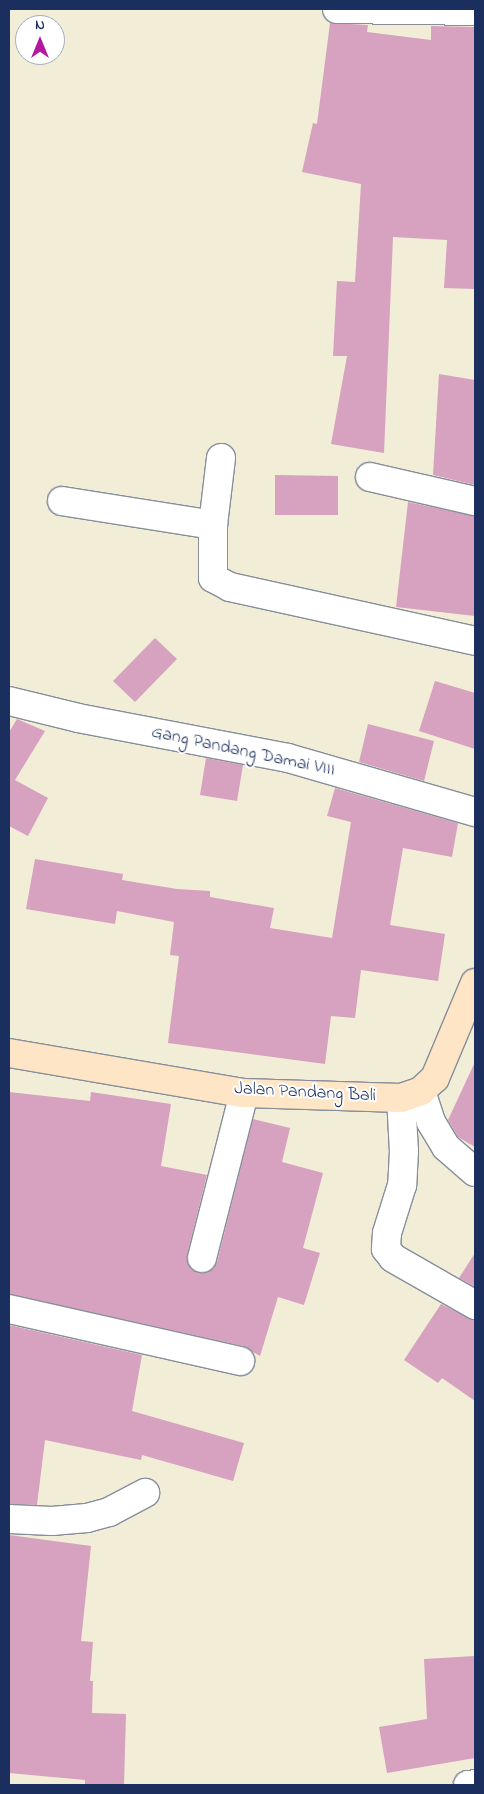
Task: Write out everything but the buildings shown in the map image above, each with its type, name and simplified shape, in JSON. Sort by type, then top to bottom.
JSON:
[{"type":"street","points":[[337,9],[475,11]]},
{"type":"street","points":[[221,458],[213,525],[213,578],[230,587],[475,640]]},
{"type":"street","points":[[370,477],[475,501]]},
{"type":"street","points":[[62,501],[213,525]]},
{"type":"street","name":"Gang Pandang Damai VIII","points":[[9,701],[78,718],[288,758],[475,812]]},
{"type":"street","points":[[475,983],[435,1078],[411,1094],[402,1185],[387,1233],[386,1249],[393,1258],[475,1305]]},
{"type":"street","name":"Jalan Pandang Bali","points":[[9,1053],[244,1093],[411,1094]]},
{"type":"street","points":[[202,1258],[244,1093]]},
{"type":"street","points":[[411,1094],[446,1147],[475,1172]]},
{"type":"street","points":[[9,1309],[240,1361]]},
{"type":"street","points":[[9,1519],[52,1521],[87,1518],[109,1512],[145,1493]]},
{"type":"street","points":[[468,1785],[475,1784]]}]
